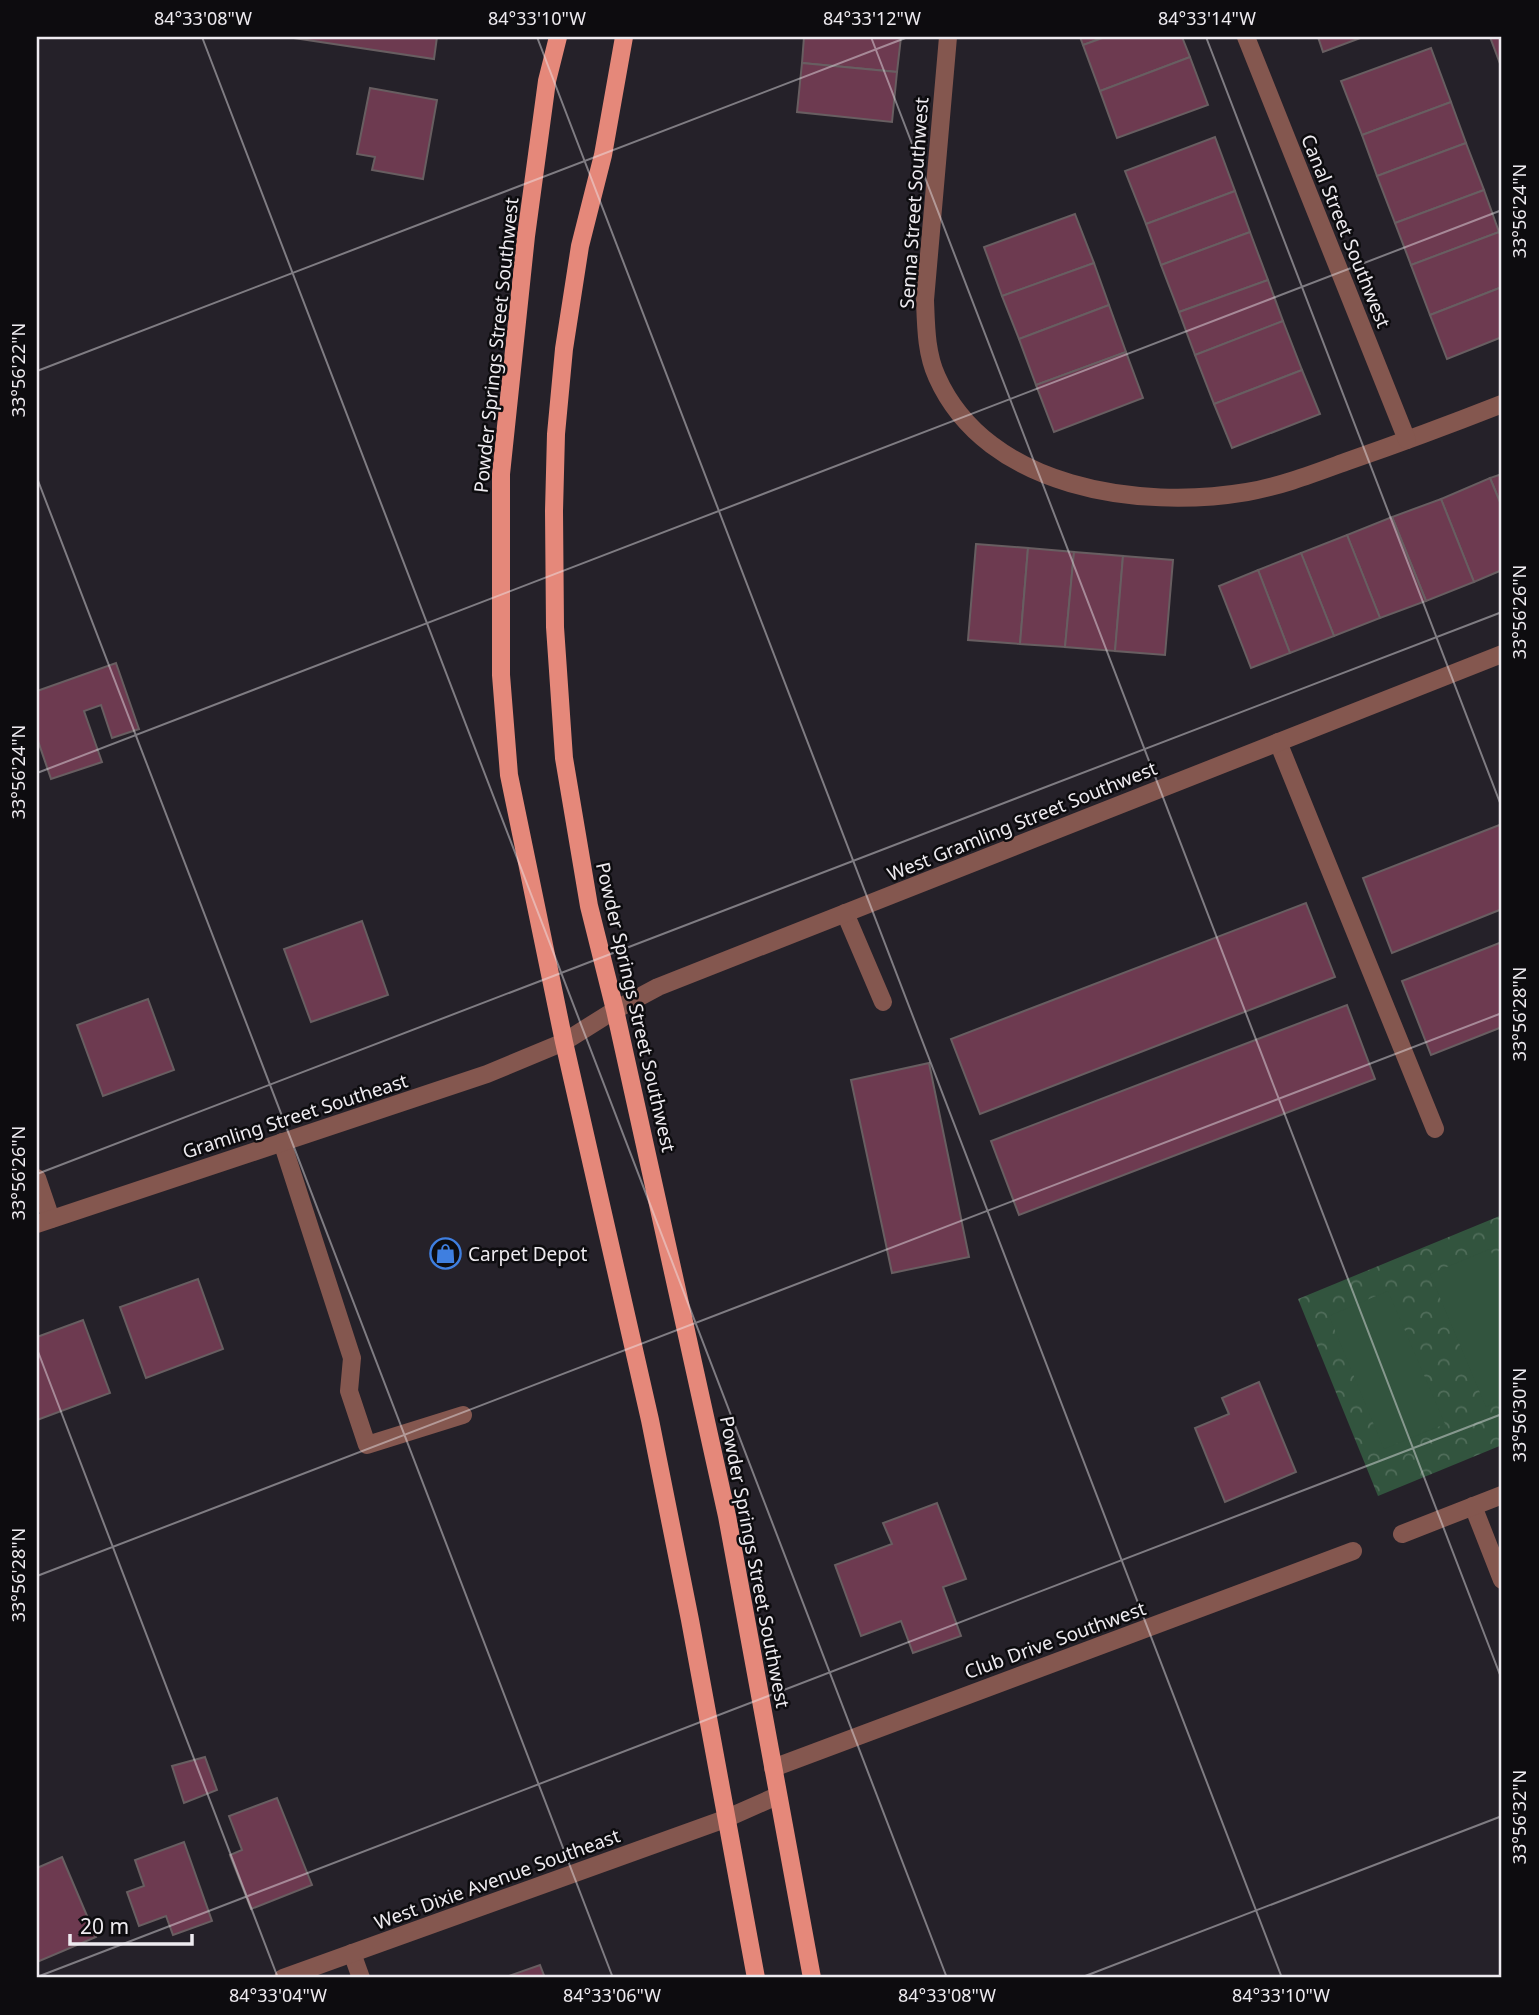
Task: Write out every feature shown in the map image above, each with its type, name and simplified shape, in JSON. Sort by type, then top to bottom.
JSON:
[{"type":"main road","name":"Powder Springs Street Southwest","points":[[558,37],[547,81],[526,236],[501,474],[501,675],[509,775],[564,1042],[650,1420],[756,1978]]},
{"type":"main road","name":"Powder Springs Street Southwest","points":[[624,37],[603,155],[580,246],[564,349],[556,434],[555,627],[564,758],[589,906],[615,1010],[727,1516],[812,1978]]},
{"type":"street","name":"Senna Street Southwest","points":[[948,37],[925,300],[928,343],[936,376],[953,407],[971,429],[998,451],[1038,472],[1103,491],[1155,499],[1201,498],[1248,492],[1290,482],[1502,404]]},
{"type":"street","name":"Canal Street Southwest","points":[[1245,37],[1407,440]]},
{"type":"street","name":"West Gramling Street Southwest","points":[[564,1042],[658,987],[1502,654]]},
{"type":"street","points":[[1278,742],[1435,1129]]},
{"type":"street","points":[[845,914],[883,1002]]},
{"type":"street","name":"Gramling Street Southeast","points":[[44,1221],[487,1074],[564,1042]]},
{"type":"street","points":[[282,1142],[352,1359],[349,1391],[367,1445],[463,1415]]},
{"type":"street","points":[[37,1178],[44,1221]]},
{"type":"street","points":[[1402,1534],[1502,1495]]},
{"type":"street","points":[[1473,1506],[1502,1580]]},
{"type":"street","name":"Club Drive Southwest","points":[[773,1768],[1353,1551]]},
{"type":"street","name":"West Dixie Avenue Southeast","points":[[283,1978],[725,1819],[778,1796]]},
{"type":"street","points":[[352,1953],[361,1978]]},
{"type":"green space","points":[[1502,1215],[1502,1445],[1378,1496],[1298,1299]]},
{"type":"green space","points":[[1490,1249],[1502,1278],[1502,1400],[1486,1407],[1430,1274]]},
{"type":"green space","points":[[1388,1291],[1445,1424],[1384,1449],[1329,1316]]},
{"type":"building","points":[[287,37],[437,37],[434,59]]},
{"type":"building","points":[[804,37],[901,37],[897,72],[802,63]]},
{"type":"building","points":[[1080,37],[1105,37],[1083,45]]},
{"type":"building","points":[[1105,37],[1182,37],[1190,57],[1100,91],[1083,45]]},
{"type":"building","points":[[1318,37],[1363,37],[1323,52]]},
{"type":"building","points":[[1490,37],[1502,37],[1502,69]]},
{"type":"building","points":[[1431,48],[1451,102],[1362,135],[1341,81]]},
{"type":"building","points":[[1190,57],[1208,105],[1117,138],[1100,91]]},
{"type":"building","points":[[802,63],[897,72],[892,122],[797,112]]},
{"type":"building","points":[[370,88],[437,100],[423,179],[372,170],[375,157],[357,154]]},
{"type":"building","points":[[1451,102],[1466,143],[1377,176],[1362,135]]},
{"type":"building","points":[[1215,137],[1235,191],[1146,224],[1125,171]]},
{"type":"building","points":[[1466,143],[1484,190],[1395,223],[1377,176]]},
{"type":"building","points":[[1484,190],[1499,232],[1411,265],[1395,223]]},
{"type":"building","points":[[1235,191],[1250,232],[1161,265],[1146,224]]},
{"type":"building","points":[[1075,214],[1094,263],[1002,296],[984,247]]},
{"type":"building","points":[[1250,232],[1268,280],[1179,312],[1161,265]]},
{"type":"building","points":[[1499,232],[1502,240],[1502,287],[1430,315],[1411,265]]},
{"type":"building","points":[[1094,263],[1109,305],[1019,339],[1002,296]]},
{"type":"building","points":[[1268,280],[1283,321],[1195,355],[1179,312]]},
{"type":"building","points":[[1502,287],[1502,337],[1447,359],[1430,315]]},
{"type":"building","points":[[1109,305],[1126,352],[1036,385],[1019,339]]},
{"type":"building","points":[[1283,321],[1302,370],[1214,404],[1195,355]]},
{"type":"building","points":[[1126,352],[1143,398],[1054,432],[1036,385]]},
{"type":"building","points":[[1302,370],[1320,414],[1232,448],[1214,404]]},
{"type":"building","points":[[1502,474],[1502,507],[1490,478]]},
{"type":"building","points":[[1490,478],[1502,507],[1502,570],[1474,582],[1441,499]]},
{"type":"building","points":[[1441,499],[1474,582],[1426,601],[1392,517]]},
{"type":"building","points":[[1392,517],[1426,601],[1380,618],[1347,535]]},
{"type":"building","points":[[1347,535],[1380,618],[1334,636],[1301,553]]},
{"type":"building","points":[[976,544],[1028,548],[1020,644],[968,640]]},
{"type":"building","points":[[1028,548],[1074,552],[1065,647],[1020,644]]},
{"type":"building","points":[[1074,552],[1123,556],[1115,651],[1065,647]]},
{"type":"building","points":[[1301,553],[1334,636],[1290,653],[1258,570]]},
{"type":"building","points":[[1123,556],[1173,560],[1165,655],[1115,651]]},
{"type":"building","points":[[1258,570],[1290,653],[1251,668],[1219,586]]},
{"type":"building","points":[[116,663],[139,729],[112,738],[101,705],[84,711],[102,762],[51,779],[37,738],[37,691]]},
{"type":"building","points":[[1502,824],[1502,909],[1392,953],[1363,878]]},
{"type":"building","points":[[1306,903],[1335,977],[980,1114],[951,1039]]},
{"type":"building","points":[[362,921],[388,995],[311,1022],[284,949]]},
{"type":"building","points":[[1502,942],[1502,1027],[1431,1055],[1402,981]]},
{"type":"building","points":[[148,999],[174,1070],[103,1096],[77,1025]]},
{"type":"building","points":[[1347,1005],[1375,1079],[1019,1215],[991,1141]]},
{"type":"building","points":[[929,1063],[969,1257],[892,1273],[851,1080]]},
{"type":"building","points":[[198,1279],[223,1349],[146,1378],[120,1307]]},
{"type":"building","points":[[83,1320],[110,1393],[37,1420],[37,1337]]},
{"type":"building","points":[[1259,1382],[1296,1472],[1225,1502],[1195,1428],[1229,1414],[1222,1398]]},
{"type":"building","points":[[937,1503],[966,1579],[943,1587],[961,1636],[913,1653],[901,1621],[861,1636],[835,1565],[892,1544],[883,1523]]},
{"type":"building","points":[[205,1757],[217,1790],[184,1803],[172,1766]]},
{"type":"building","points":[[277,1798],[312,1885],[251,1909],[230,1855],[242,1850],[229,1816]]},
{"type":"building","points":[[184,1842],[212,1921],[173,1935],[166,1916],[139,1926],[127,1892],[144,1886],[135,1860]]},
{"type":"building","points":[[62,1857],[96,1937],[37,1962],[37,1868]]},
{"type":"building","points":[[540,1965],[545,1978],[503,1978]]},
{"type":"place","name":"Carpet Depot","points":[[445,1254]]}]
